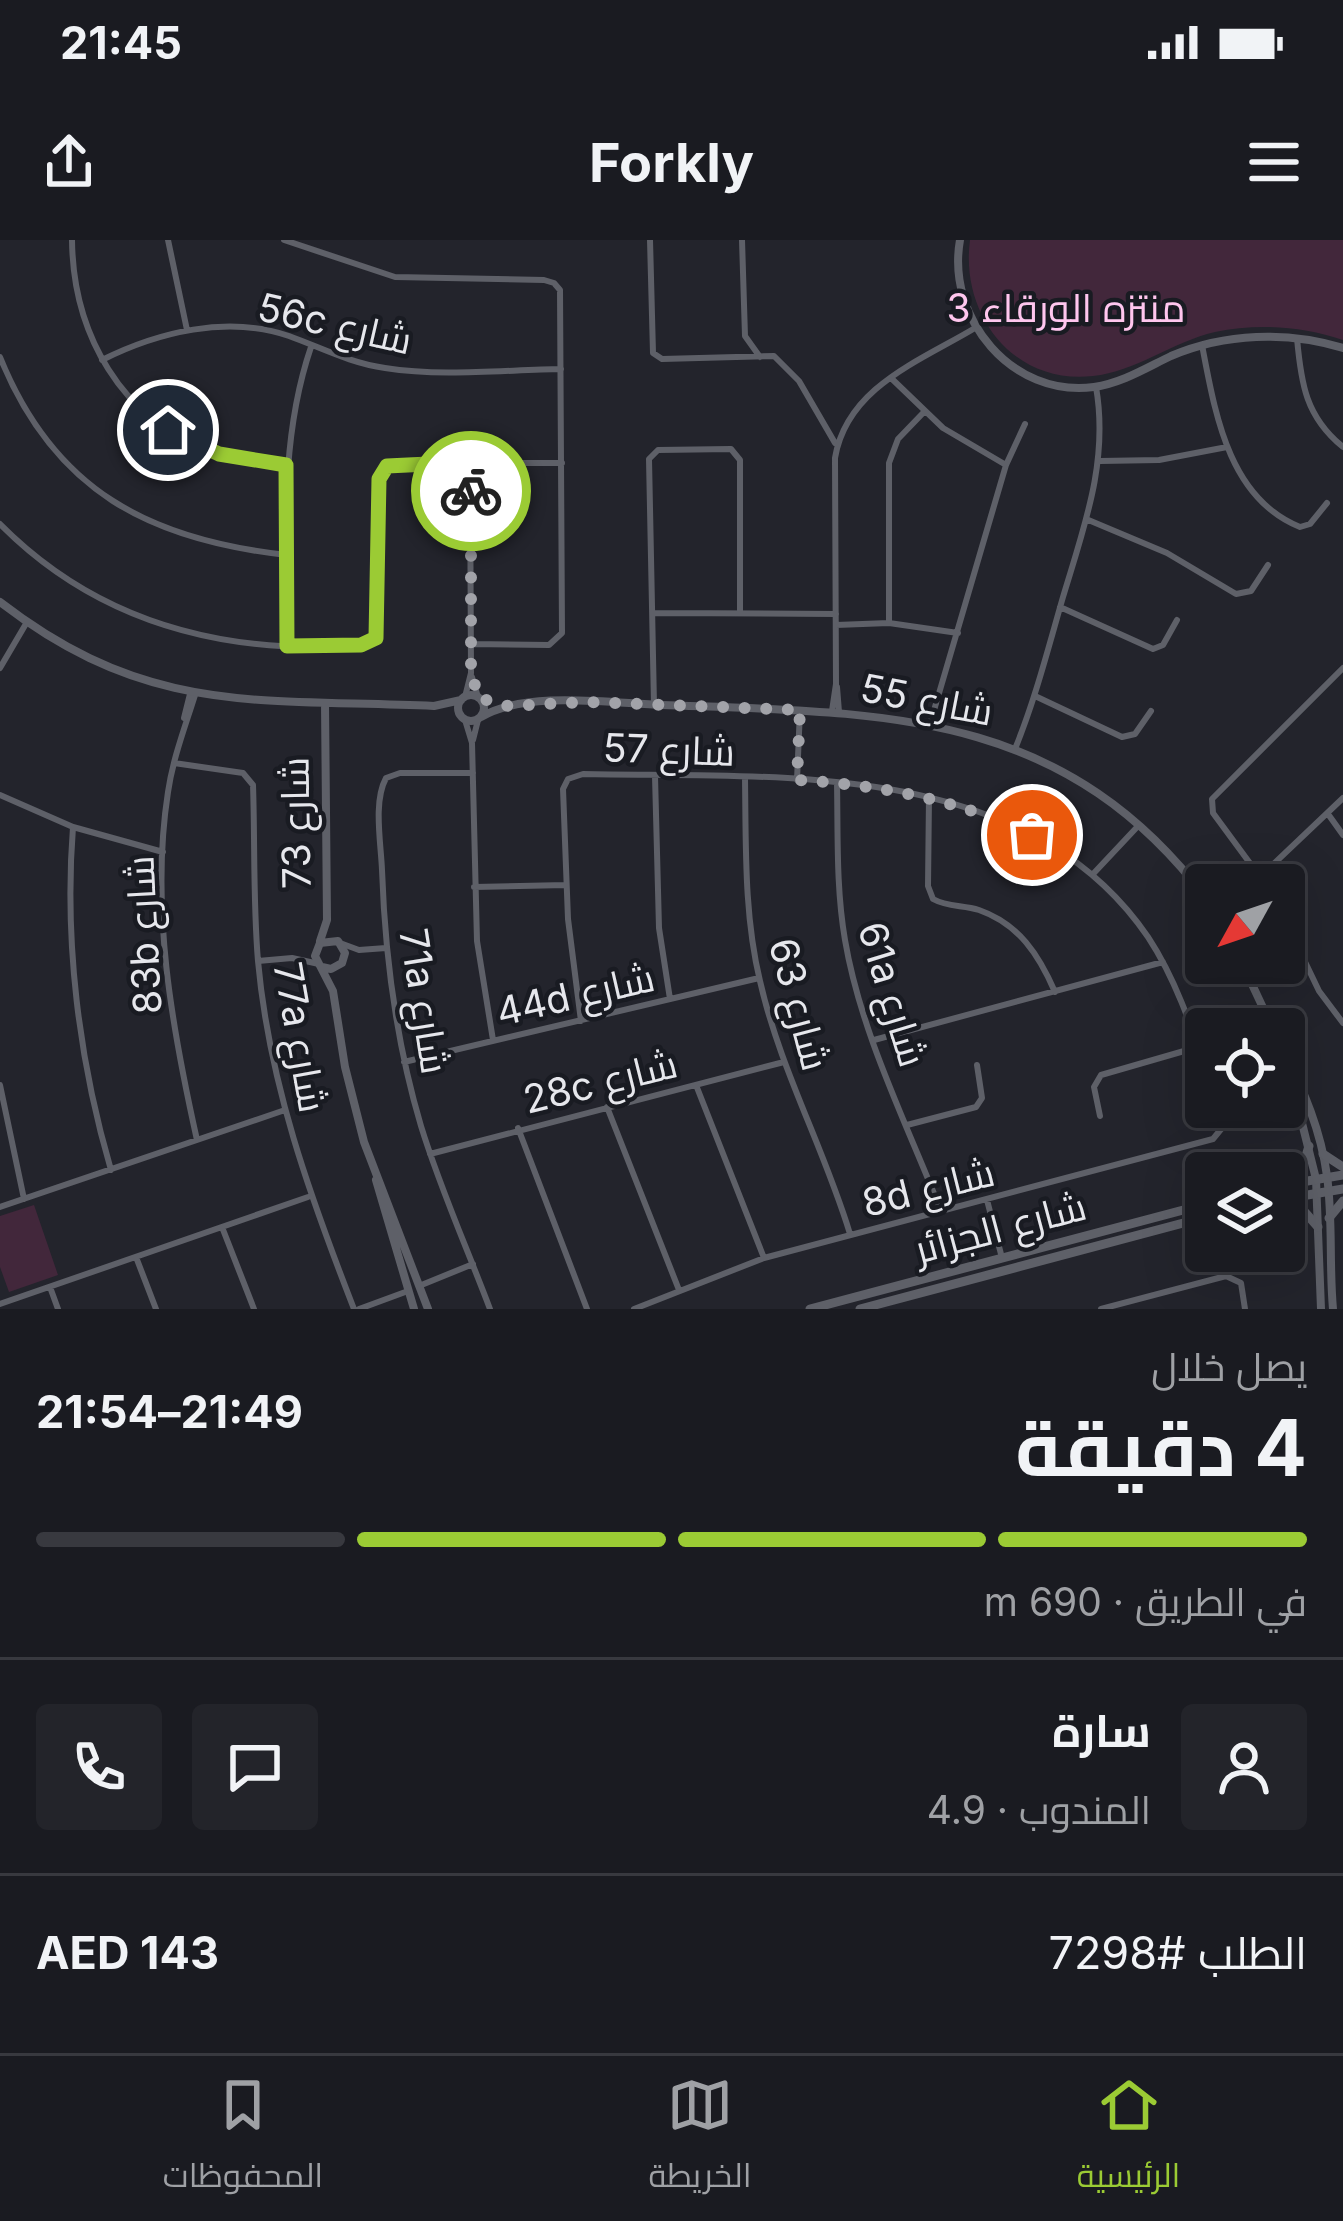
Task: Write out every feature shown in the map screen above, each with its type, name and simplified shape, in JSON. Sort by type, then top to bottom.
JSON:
[{"type":"main road","points":[[1305,1160],[1310,1146]]},
{"type":"main road","points":[[1323,1154],[1343,1171]]},
{"type":"main road","points":[[1305,1180],[1343,1171]]},
{"type":"main road","points":[[1305,1197],[1343,1189]]},
{"type":"main road","points":[[1329,1218],[1343,1201]]},
{"type":"main road","name":"شارع الجزائر","points":[[810,1309],[1185,1210]]},
{"type":"main road","points":[[1305,1212],[1318,1227]]},
{"type":"main road","name":"شارع الجزائر","points":[[860,1309],[1185,1223]]},
{"type":"street","points":[[72,240],[82,314],[102,361],[141,409],[180,437],[232,457],[286,465]]},
{"type":"street","points":[[168,240],[187,330]]},
{"type":"street","points":[[172,251],[178,240]]},
{"type":"street","points":[[284,240],[395,278],[544,280],[557,286],[561,294],[562,633],[557,641],[544,645],[471,644]]},
{"type":"street","points":[[650,240],[652,353],[662,359],[774,356],[793,374],[837,446]]},
{"type":"street","points":[[742,240],[745,336],[760,357]]},
{"type":"street","points":[[960,240],[958,279],[975,328],[992,349],[1025,374],[1067,387],[1096,387],[1202,346],[1249,337],[1297,338],[1343,348]]},
{"type":"street","name":"56c شارع","points":[[102,361],[151,340],[223,327],[259,329],[345,359],[397,370],[560,369]]},
{"type":"street","points":[[836,711],[837,446],[851,412],[873,390],[975,328]]},
{"type":"street","points":[[1297,338],[1306,401],[1322,429],[1343,447]]},
{"type":"street","points":[[287,646],[286,465],[294,405],[311,346]]},
{"type":"street","points":[[1202,346],[1217,421],[1255,492],[1295,526],[1310,524],[1327,502]]},
{"type":"street","points":[[0,357],[20,400],[53,448],[118,505],[194,540],[287,555]]},
{"type":"street","points":[[891,378],[963,442],[1006,465]]},
{"type":"street","points":[[1018,750],[1100,461],[1102,427],[1096,387]]},
{"type":"street","points":[[889,623],[889,463],[898,439],[924,412]]},
{"type":"street","points":[[930,724],[1006,465],[1025,424]]},
{"type":"street","points":[[1100,461],[1159,460],[1227,447]]},
{"type":"street","points":[[654,705],[650,459],[658,450],[730,449],[740,460],[740,611]]},
{"type":"street","points":[[470,462],[471,673],[484,705],[472,743]]},
{"type":"street","points":[[0,524],[68,581],[141,619],[220,641],[287,646],[372,643],[379,628],[379,479],[383,469],[396,463],[562,463]]},
{"type":"street","points":[[1086,519],[1167,553],[1236,594],[1251,591],[1268,565]]},
{"type":"street","points":[[0,602],[111,668],[193,694],[260,703],[434,706],[463,698]]},
{"type":"street","points":[[1060,607],[1154,649],[1163,645],[1177,620]]},
{"type":"street","points":[[655,613],[836,614]]},
{"type":"street","points":[[0,668],[29,623]]},
{"type":"street","points":[[836,625],[889,623],[958,633]]},
{"type":"street","points":[[1252,864],[1218,818],[1212,806],[1216,794],[1343,668]]},
{"type":"street","points":[[471,673],[463,718],[472,743],[478,959],[493,1040]]},
{"type":"street","name":"83b شارع","points":[[193,694],[174,763],[163,853],[170,998],[197,1140]]},
{"type":"street","points":[[1035,696],[1122,737],[1135,734],[1151,711]]},
{"type":"street","name":"شارع 55","points":[[463,698],[508,706],[587,702],[836,711],[930,724],[1018,750],[1093,788],[1138,821],[1185,874]]},
{"type":"street","name":"شارع 73","points":[[318,945],[327,920],[322,703]]},
{"type":"street","points":[[434,706],[463,718]]},
{"type":"street","name":"شارع 55","points":[[463,718],[480,718],[508,706]]},
{"type":"street","points":[[797,780],[800,710]]},
{"type":"street","name":"77a شارع","points":[[174,763],[238,772],[253,784],[258,961],[285,1110],[310,1196],[357,1309]]},
{"type":"street","name":"71a شارع","points":[[473,772],[392,773],[382,784],[386,948],[404,1061],[430,1154],[490,1309]]},
{"type":"street","name":"شارع 57","points":[[567,885],[563,795],[565,784],[578,774],[797,780],[929,796],[1016,827],[1093,874],[1132,916],[1163,962],[1185,1016]]},
{"type":"street","points":[[655,776],[659,928],[670,1000]]},
{"type":"street","name":"شارع 63","points":[[745,778],[749,901],[759,978],[784,1062],[850,1234]]},
{"type":"street","name":"61a شارع","points":[[837,783],[841,916],[855,985],[942,1212]]},
{"type":"street","points":[[0,807],[2,796],[73,827],[163,853]]},
{"type":"street","points":[[929,796],[928,886],[933,898],[992,916],[1017,932],[1036,954],[1055,992]]},
{"type":"street","points":[[1274,864],[1343,798]]},
{"type":"street","points":[[1328,813],[1343,835]]},
{"type":"street","points":[[1093,874],[1138,821]]},
{"type":"street","points":[[73,827],[70,898],[76,985],[95,1108],[111,1170]]},
{"type":"street","points":[[474,887],[567,885],[581,1021]]},
{"type":"street","name":"شارع 73","points":[[327,920],[338,942]]},
{"type":"street","points":[[292,958],[318,945],[338,942],[365,951]]},
{"type":"street","points":[[333,991],[345,953],[338,942]]},
{"type":"street","points":[[318,945],[320,965],[333,991],[350,1086],[414,1309]]},
{"type":"street","points":[[258,961],[292,958],[331,969],[365,951],[386,948]]},
{"type":"street","points":[[874,1040],[1163,962]]},
{"type":"street","points":[[1305,962],[1343,1023]]},
{"type":"street","name":"44d شارع","points":[[404,1061],[759,978]]},
{"type":"street","points":[[1100,1116],[1094,1087],[1101,1075],[1185,1052]]},
{"type":"street","name":"28c شارع","points":[[430,1154],[784,1062]]},
{"type":"street","points":[[907,1125],[976,1107],[982,1098],[977,1065]]},
{"type":"street","points":[[0,1085],[24,1199]]},
{"type":"street","points":[[696,1085],[764,1258]]},
{"type":"street","points":[[1305,1096],[1323,1154],[1333,1309]]},
{"type":"street","points":[[608,1107],[679,1290]]},
{"type":"street","points":[[0,1208],[285,1110]]},
{"type":"street","points":[[518,1128],[587,1309]]},
{"type":"street","name":"8d شارع","points":[[634,1309],[764,1258],[1213,1139],[1222,1128]]},
{"type":"street","points":[[1304,1128],[1322,1178]]},
{"type":"street","points":[[376,1178],[428,1309]]},
{"type":"street","points":[[1321,1309],[1318,1227],[1323,1191]]},
{"type":"street","points":[[0,1304],[310,1196]]},
{"type":"street","points":[[987,1200],[1002,1258]]},
{"type":"street","points":[[222,1227],[254,1309]]},
{"type":"street","points":[[136,1257],[156,1309]]},
{"type":"street","points":[[418,1286],[473,1264]]},
{"type":"street","points":[[1101,1309],[1134,1305],[1226,1276],[1238,1280],[1245,1309]]},
{"type":"street","points":[[50,1287],[58,1309]]},
{"type":"street","points":[[357,1309],[408,1291]]},
{"type":"green space","name":"منتزه الورقاء 3","points":[[970,240],[1343,240],[1343,340],[1296,329],[1247,327],[1199,337],[1109,373],[1064,376],[1016,356],[983,318],[969,267]]},
{"type":"green space","points":[[34,1205],[58,1275],[9,1292],[0,1267],[0,1216]]},
{"type":"way so far","points":[[471,491],[471,673],[479,698],[508,706],[587,702],[800,710],[797,780],[929,796],[1032,835]]},
{"type":"route","points":[[168,430],[219,454],[286,465],[287,646],[361,645],[376,638],[379,479],[387,466],[470,462],[471,491]]}]
